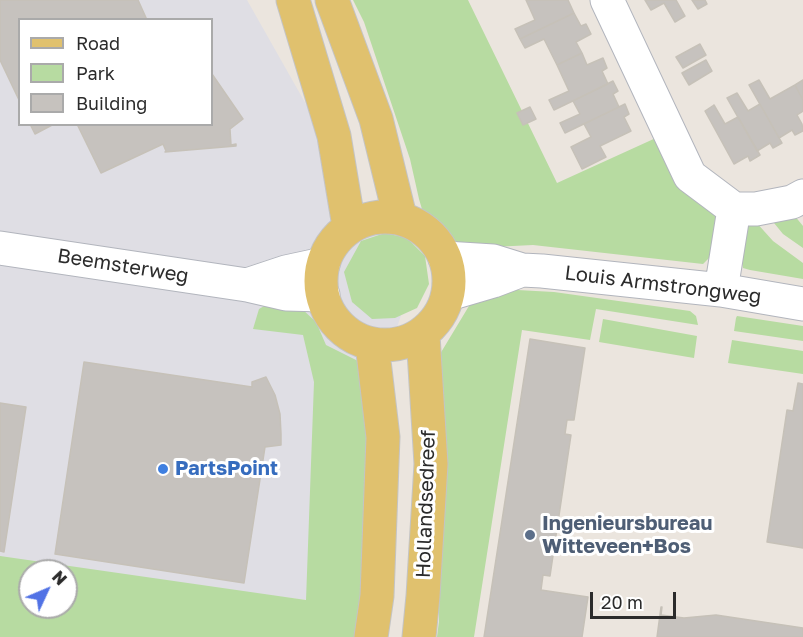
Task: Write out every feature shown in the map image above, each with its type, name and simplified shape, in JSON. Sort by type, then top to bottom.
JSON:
[{"type":"main road","points":[[293,0],[334,136],[349,226]]},
{"type":"main road","points":[[332,0],[376,119],[400,217]]},
{"type":"main road","points":[[373,217],[400,217],[424,228],[442,247],[450,276],[449,294],[440,317],[423,335],[400,344],[372,344],[351,336],[336,323],[325,305],[324,260],[333,243],[349,226],[373,217]]},
{"type":"main road","name":"Hollandsedreef","points":[[419,637],[431,464],[423,335]]},
{"type":"main road","points":[[371,637],[377,596],[383,437],[372,344]]},
{"type":"street","points":[[607,0],[690,176],[734,208],[756,209],[792,202],[803,196]]},
{"type":"street","points":[[721,290],[734,208]]},
{"type":"street","name":"Beemsterweg","points":[[0,248],[247,285],[286,272],[323,279]]},
{"type":"street","name":"Louis Armstrongweg","points":[[445,258],[493,261],[522,270],[721,290],[803,304]]},
{"type":"street","name":"Louis Armstrongweg","points":[[449,294],[522,270]]},
{"type":"shaded area","points":[[0,0],[247,0],[410,288],[307,600],[78,572],[78,559],[18,559],[18,567],[0,565]]},
{"type":"green space","points":[[353,0],[468,0],[557,183],[658,137],[718,216],[712,255],[703,264],[533,245],[463,247],[440,237],[424,216],[410,159],[364,22]]},
{"type":"green space","points":[[794,215],[803,226],[803,248],[783,234],[772,219]]},
{"type":"green space","points":[[755,221],[773,241],[803,263],[803,279],[743,268],[745,232],[748,224]]},
{"type":"green space","points":[[385,233],[407,238],[425,256],[429,284],[417,308],[395,318],[372,319],[352,302],[344,272],[361,241]]},
{"type":"green space","points":[[499,289],[554,292],[690,311],[696,316],[698,325],[596,309],[590,340],[522,330],[474,637],[437,637],[440,447],[437,359],[472,301]]},
{"type":"green space","points":[[271,302],[302,309],[316,322],[326,345],[364,364],[371,423],[359,637],[0,637],[0,556],[21,559],[18,559],[18,619],[78,619],[78,567],[306,600],[314,382],[303,335],[253,329],[259,309]]},
{"type":"green space","points":[[737,316],[803,326],[803,341],[734,331]]},
{"type":"green space","points":[[603,319],[697,336],[694,358],[599,342]]},
{"type":"green space","points":[[732,340],[803,351],[803,374],[728,363]]},
{"type":"building","points":[[0,0],[138,0],[146,18],[18,18],[18,98],[0,60]]},
{"type":"building","points":[[526,0],[568,0],[574,13],[520,39],[515,29],[535,20]]},
{"type":"building","points":[[645,0],[676,0],[685,16],[675,22],[664,3],[651,10]]},
{"type":"building","points":[[692,0],[705,0],[707,4],[698,9]]},
{"type":"building","points":[[574,13],[581,26],[586,24],[591,34],[576,42],[582,53],[557,65],[544,39],[525,48],[520,39]]},
{"type":"building","points":[[700,44],[706,55],[683,68],[676,57]]},
{"type":"building","points":[[582,53],[587,65],[603,58],[607,68],[602,71],[608,84],[554,110],[549,100],[569,91],[557,65]]},
{"type":"building","points":[[706,60],[712,71],[689,85],[682,73]]},
{"type":"building","points":[[213,75],[243,119],[230,129],[231,145],[236,144],[236,146],[165,152],[163,144],[101,173],[78,126],[213,126]]},
{"type":"building","points":[[759,80],[770,99],[795,85],[803,100],[803,111],[797,115],[803,131],[795,135],[792,130],[779,138],[749,85]]},
{"type":"building","points":[[803,80],[803,100],[795,85]]},
{"type":"building","points":[[613,81],[618,91],[613,94],[619,107],[565,133],[560,123],[580,114],[573,101]]},
{"type":"building","points":[[737,93],[748,111],[760,104],[782,143],[773,148],[770,143],[757,151],[727,98]]},
{"type":"building","points":[[625,104],[629,114],[624,117],[631,131],[600,146],[606,157],[582,169],[571,147],[591,137],[584,124]]},
{"type":"building","points":[[714,105],[725,124],[738,117],[760,155],[750,161],[748,156],[734,164],[705,111]]},
{"type":"building","points":[[530,107],[536,119],[523,125],[517,113]]},
{"type":"building","points":[[31,126],[50,126],[35,134]]},
{"type":"building","points":[[530,339],[585,348],[574,420],[567,420],[565,434],[571,435],[550,576],[543,575],[541,590],[588,597],[582,637],[484,637]]},
{"type":"building","points":[[84,362],[252,387],[252,382],[266,377],[275,395],[280,414],[281,445],[265,447],[244,583],[55,554]]},
{"type":"building","points":[[798,383],[803,384],[803,548],[767,542],[787,410],[793,411]]},
{"type":"building","points":[[0,403],[26,407],[4,552],[0,551]]},
{"type":"building","points":[[661,607],[661,615],[684,618],[716,615],[803,628],[803,637],[657,637]]},
{"type":"place","name":"PartsPoint","points":[[163,469]]},
{"type":"place","name":"Ingenieursbureau Witteveen+Bos","points":[[530,535]]}]
